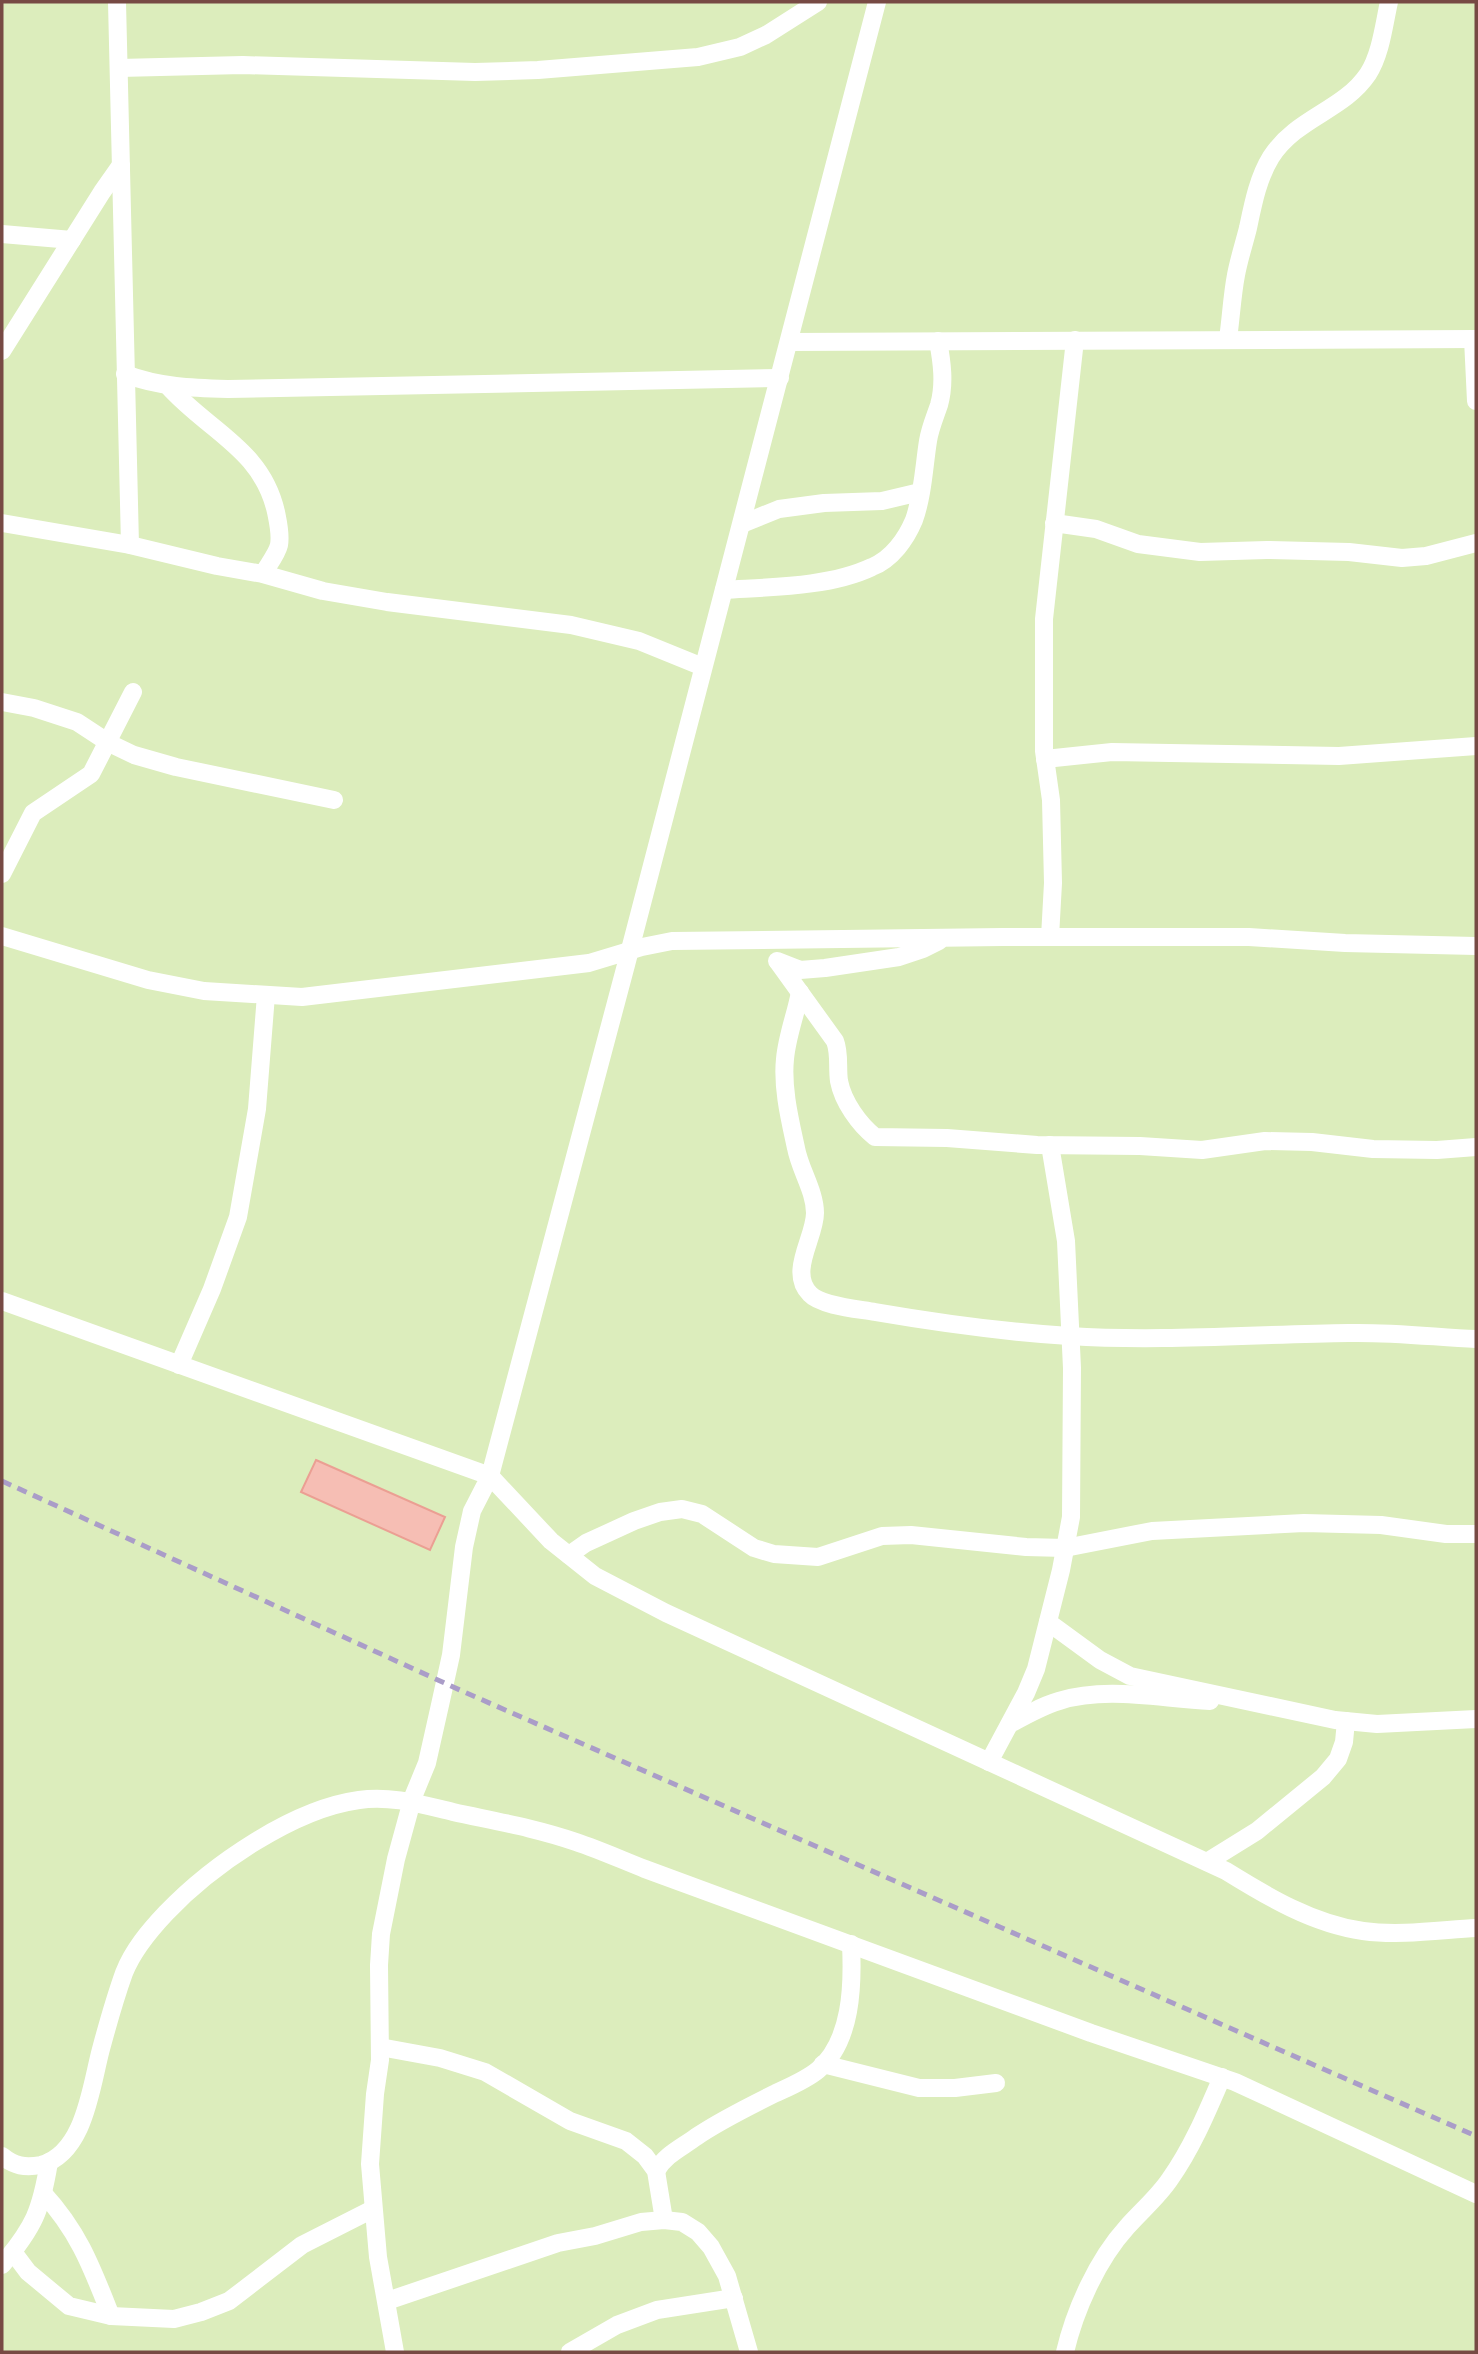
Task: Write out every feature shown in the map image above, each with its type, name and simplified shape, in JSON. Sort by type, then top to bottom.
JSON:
[{"type":"street","points":[[117,2],[130,545]]},
{"type":"street","points":[[119,68],[243,65],[475,72],[698,57],[740,47],[766,36],[818,2]]},
{"type":"street","points":[[395,2352],[378,2257],[370,2164],[380,2047],[381,1934],[396,1859],[412,1802],[427,1763],[443,1693],[464,1547],[472,1511],[490,1476],[877,2]]},
{"type":"street","points":[[1228,339],[1236,277],[1259,181],[1271,157],[1292,133],[1338,103],[1356,88],[1370,71],[1390,2]]},
{"type":"street","points":[[2,351],[121,165]]},
{"type":"street","points":[[2,234],[72,240]]},
{"type":"street","points":[[789,342],[1474,339],[1476,401]]},
{"type":"street","points":[[1050,937],[1053,883],[1051,800],[1045,759],[1044,619],[1075,340]]},
{"type":"street","points":[[724,590],[813,583],[873,567],[889,556],[903,541],[914,519],[929,428],[939,405],[942,363],[938,341]]},
{"type":"street","points":[[125,374],[168,386],[228,389],[780,378]]},
{"type":"street","points":[[168,386],[259,468],[268,485],[279,526],[279,546],[263,574]]},
{"type":"street","points":[[742,524],[779,509],[882,500],[920,492]]},
{"type":"street","points":[[2,523],[130,545],[263,574],[323,591],[571,625],[639,640],[703,667]]},
{"type":"street","points":[[1054,523],[1096,529],[1138,544],[1200,552],[1349,552],[1402,558],[1476,543]]},
{"type":"street","points":[[2,874],[33,813],[91,774],[133,692]]},
{"type":"street","points":[[2,702],[34,708],[76,722],[134,755],[176,767],[334,800]]},
{"type":"street","points":[[1045,759],[1112,752],[1339,756],[1476,746]]},
{"type":"street","points":[[2,936],[148,980],[204,991],[302,997],[589,963],[672,941],[1249,937],[1345,943],[1476,946]]},
{"type":"street","points":[[778,962],[800,970],[874,961],[923,950],[944,938]]},
{"type":"street","points":[[752,941],[778,962],[835,1041],[839,1082],[852,1112],[875,1137],[1202,1150],[1265,1141],[1312,1142],[1373,1149],[1437,1150],[1476,1147]]},
{"type":"street","points":[[800,992],[785,1061],[789,1119],[800,1168],[815,1204],[814,1224],[803,1257],[801,1273],[804,1286],[810,1294],[846,1307],[916,1319],[1071,1336],[1354,1333],[1476,1339]]},
{"type":"street","points":[[179,1365],[212,1289],[238,1217],[257,1110],[266,995]]},
{"type":"street","points":[[989,1762],[1036,1669],[1071,1517],[1071,1336],[1066,1241],[1050,1144]]},
{"type":"street","points":[[2,1301],[490,1476],[551,1541],[595,1576],[666,1614],[1207,1862],[1268,1896],[1335,1925],[1364,1931],[1476,1928]]},
{"type":"street","points":[[569,1555],[586,1543],[634,1521],[660,1512],[682,1509],[702,1514],[754,1548],[774,1554],[818,1557],[882,1536],[911,1535],[1026,1547],[1065,1548],[1152,1531],[1304,1523],[1381,1525],[1446,1534],[1476,1534]]},
{"type":"street","points":[[1048,1622],[1100,1660],[1130,1676],[1346,1721],[1389,1724],[1476,1719]]},
{"type":"street","points":[[1010,1724],[1034,1710],[1060,1700],[1092,1695],[1209,1701],[1235,1698]]},
{"type":"street","points":[[1207,1862],[1257,1831],[1323,1777],[1338,1759],[1344,1742],[1346,1721]]},
{"type":"street","points":[[2,2156],[12,2164],[30,2167],[49,2162],[69,2146],[87,2109],[112,2008],[126,1970],[142,1941],[168,1912],[200,1883],[254,1843],[307,1814],[331,1805],[362,1799],[412,1802],[576,1842],[645,1870],[1079,2028],[1222,2077],[1476,2194]]},
{"type":"street","points":[[656,2171],[663,2159],[715,2124],[818,2070],[839,2039],[851,1995],[851,1944]]},
{"type":"street","points":[[380,2047],[440,2057],[485,2072],[570,2121],[626,2141],[645,2156],[656,2171],[664,2220]]},
{"type":"street","points":[[823,2064],[919,2088],[955,2088],[996,2083]]},
{"type":"street","points":[[1065,2352],[1073,2321],[1098,2269],[1125,2229],[1169,2181],[1190,2147],[1222,2077]]},
{"type":"street","points":[[49,2162],[34,2222],[7,2258],[69,2306],[111,2316],[174,2319],[229,2301],[302,2245],[373,2209]]},
{"type":"street","points":[[43,2193],[64,2216],[79,2241],[111,2316]]},
{"type":"street","points":[[387,2301],[546,2247],[641,2222],[682,2222],[698,2232],[711,2246],[727,2276],[749,2352]]},
{"type":"street","points":[[570,2352],[617,2325],[657,2310],[734,2298]]},
{"type":"green space","points":[[2,2],[1476,2],[1476,2352],[2,2352]]},
{"type":"building","points":[[316,1460],[445,1517],[430,1550],[301,1492]]},
{"type":"railway","points":[[2,1481],[462,1691],[1476,2136]]}]
